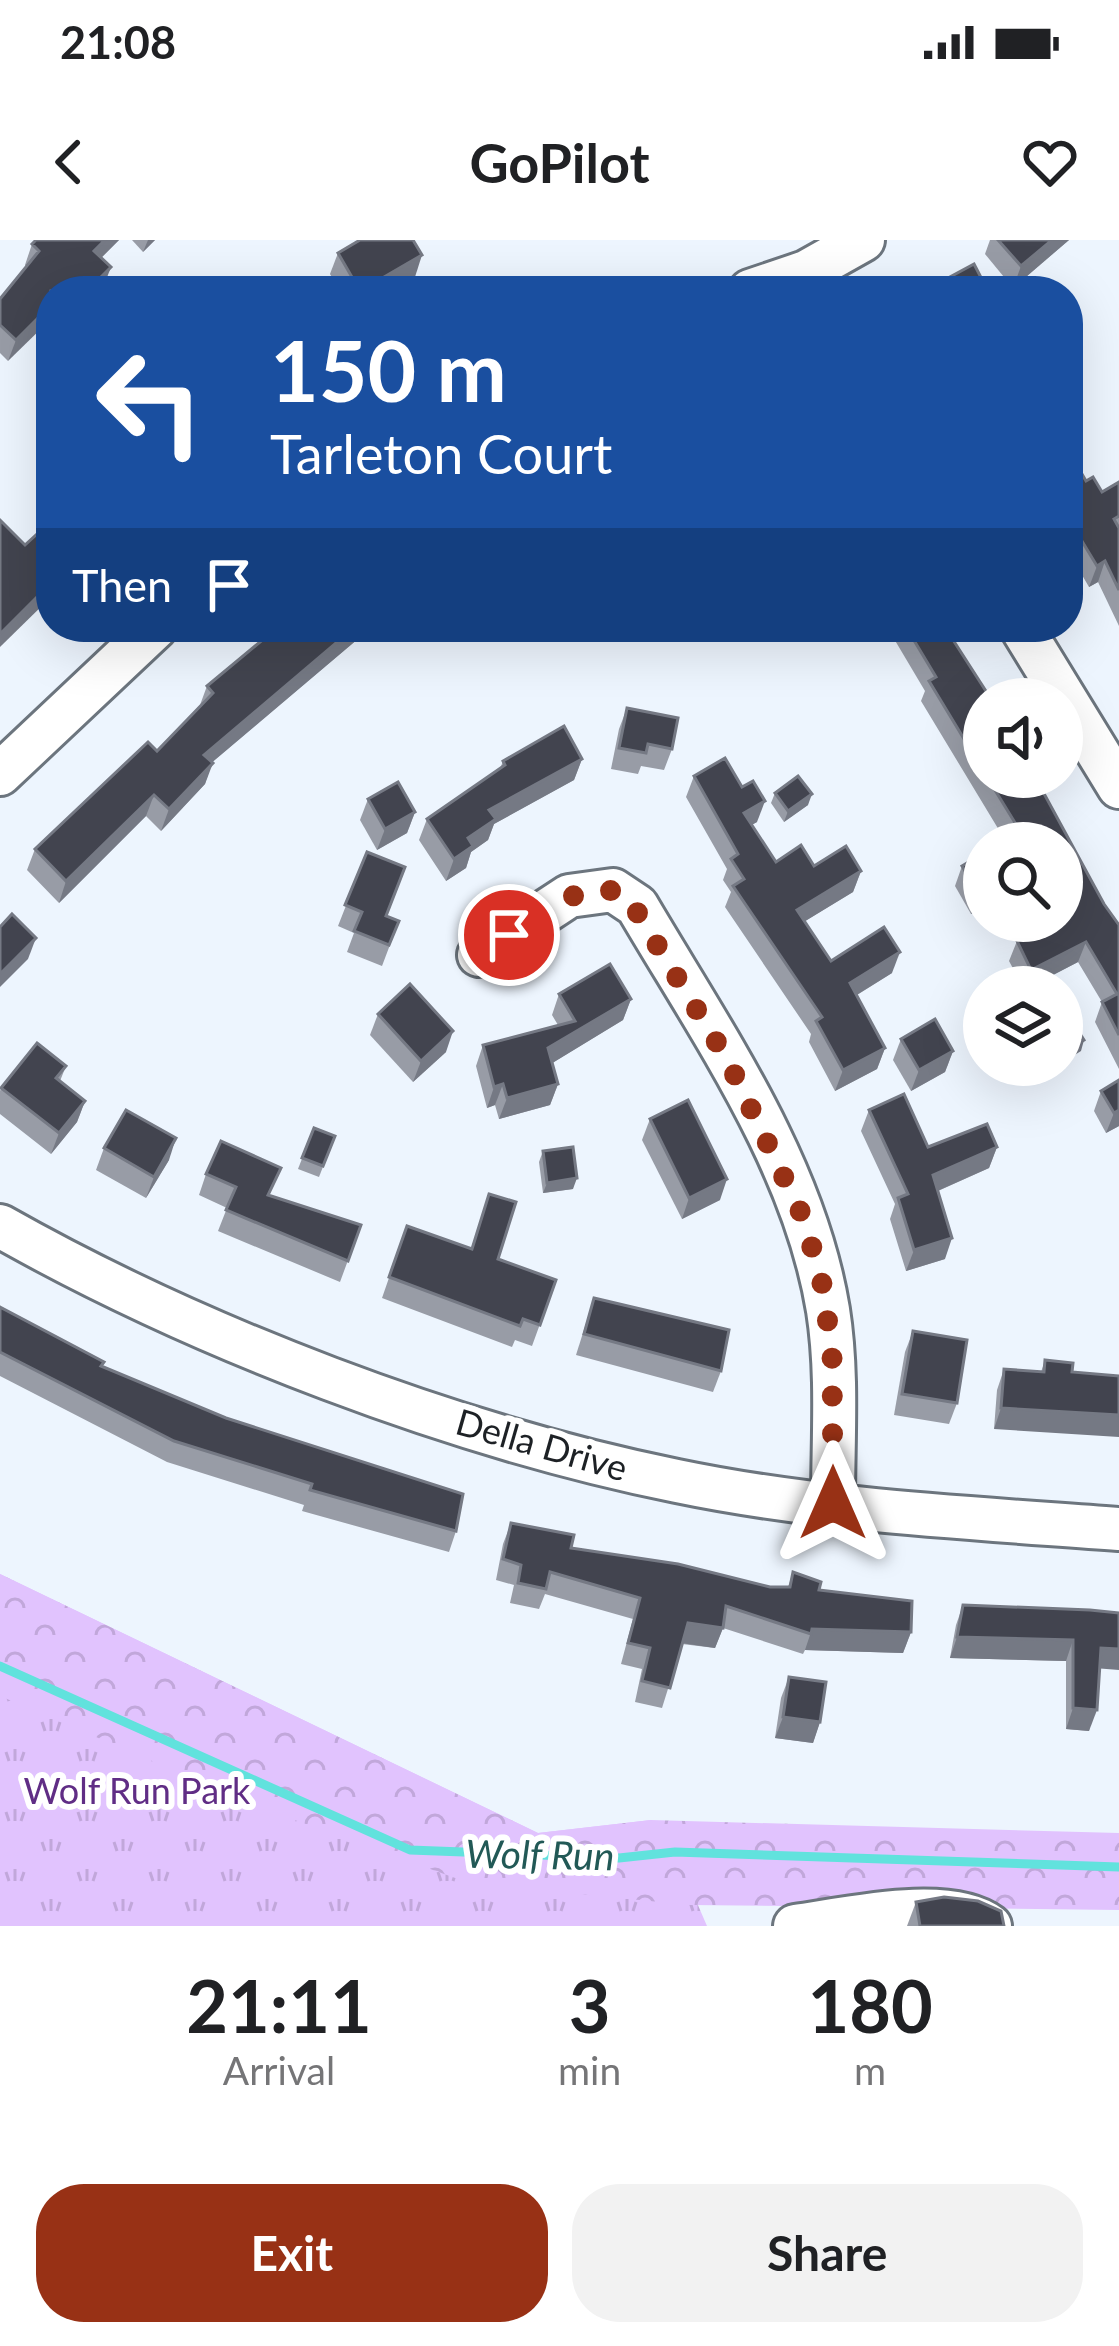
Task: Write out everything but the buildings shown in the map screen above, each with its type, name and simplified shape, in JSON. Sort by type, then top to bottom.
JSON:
[{"type":"street","points":[[818,276],[863,240]]},
{"type":"street","points":[[0,774],[140,642]]},
{"type":"street","points":[[1031,642],[1119,788]]},
{"type":"street","points":[[479,955],[569,896],[613,890],[637,906],[728,1061],[802,1215],[821,1277],[832,1351],[833,1503]]},
{"type":"street","name":"Della Drive","points":[[0,1226],[101,1278],[303,1366],[442,1415],[678,1481],[833,1503],[1119,1529]]},
{"type":"street","points":[[795,1926],[896,1913],[971,1912],[990,1926]]},
{"type":"green space","name":"Wolf Run Park","points":[[0,1574],[538,1833],[651,1820],[675,1852],[707,1926],[0,1926]]},
{"type":"green space","points":[[0,1574],[538,1833],[651,1820],[1119,1833],[1119,1910],[690,1905],[469,1883],[267,1810],[0,1696]]},
{"type":"waterway","name":"Wolf Run","points":[[0,1666],[410,1850],[619,1858],[675,1852],[1119,1867]]},
{"type":"route","points":[[509,935],[569,896],[592,890],[626,894],[728,1061],[781,1163],[821,1277],[832,1351],[833,1503]]}]
